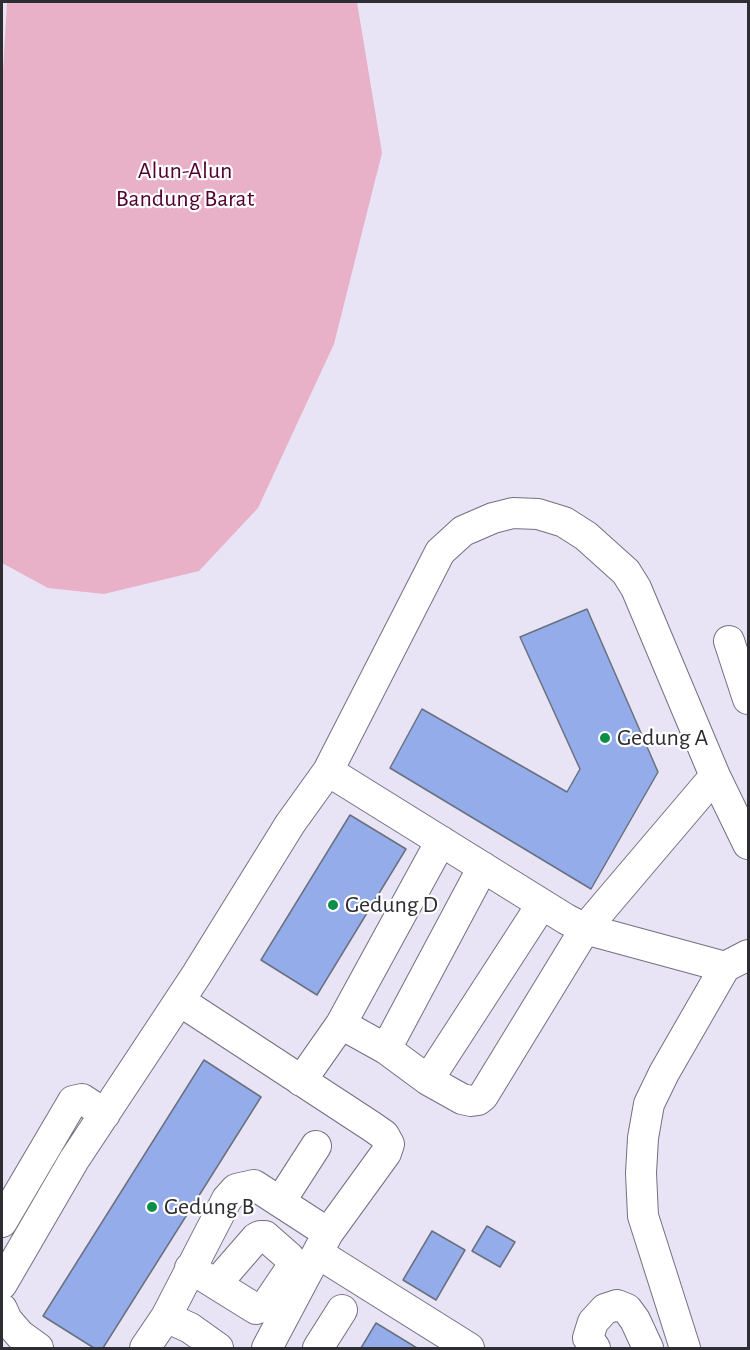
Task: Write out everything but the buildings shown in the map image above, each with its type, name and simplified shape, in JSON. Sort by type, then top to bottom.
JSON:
[{"type":"lane","points":[[2,1284],[105,1114],[180,1001],[272,853],[328,771],[440,552],[464,531],[493,518],[513,513],[538,514],[564,522],[586,536],[626,572],[636,588],[715,776],[748,844]]},
{"type":"lane","points":[[729,641],[748,699]]},
{"type":"lane","points":[[328,771],[585,929],[736,961],[664,1073],[650,1104],[643,1137],[641,1173],[643,1215],[685,1348]]},
{"type":"lane","points":[[341,1024],[386,1049],[428,1080],[471,1101],[478,1100],[483,1096],[585,929],[715,776]]},
{"type":"lane","points":[[301,1081],[341,1024],[441,841]]},
{"type":"lane","points":[[386,1049],[483,867]]},
{"type":"lane","points":[[428,1080],[542,904]]},
{"type":"lane","points":[[180,1001],[384,1135],[389,1144],[386,1153],[324,1243],[267,1348]]},
{"type":"lane","points":[[2,1222],[73,1101],[82,1099],[105,1114]]},
{"type":"lane","points":[[280,1202],[316,1146]]},
{"type":"lane","points":[[145,1348],[166,1317],[227,1199],[236,1189],[254,1185],[280,1202],[324,1243],[469,1348]]},
{"type":"lane","points":[[21,1189],[48,1205]]},
{"type":"lane","points":[[190,1268],[216,1284]]},
{"type":"lane","points":[[595,1348],[588,1338],[593,1322],[605,1309],[616,1305],[627,1309],[635,1320],[648,1348]]},
{"type":"lane","points":[[2,1309],[7,1320],[20,1335],[38,1348]]},
{"type":"lane","points":[[318,1348],[342,1310]]},
{"type":"lane","points":[[166,1317],[190,1328],[218,1348]]},
{"type":"green space","name":"Alun-Alun Bandung Barat","points":[[7,2],[357,2],[382,153],[334,344],[258,508],[199,571],[104,594],[48,588],[2,563],[2,89]]},
{"type":"place","name":"Gedung A","points":[[605,738]]},
{"type":"place","name":"Gedung D","points":[[333,905]]},
{"type":"place","name":"Gedung B","points":[[152,1207]]}]
